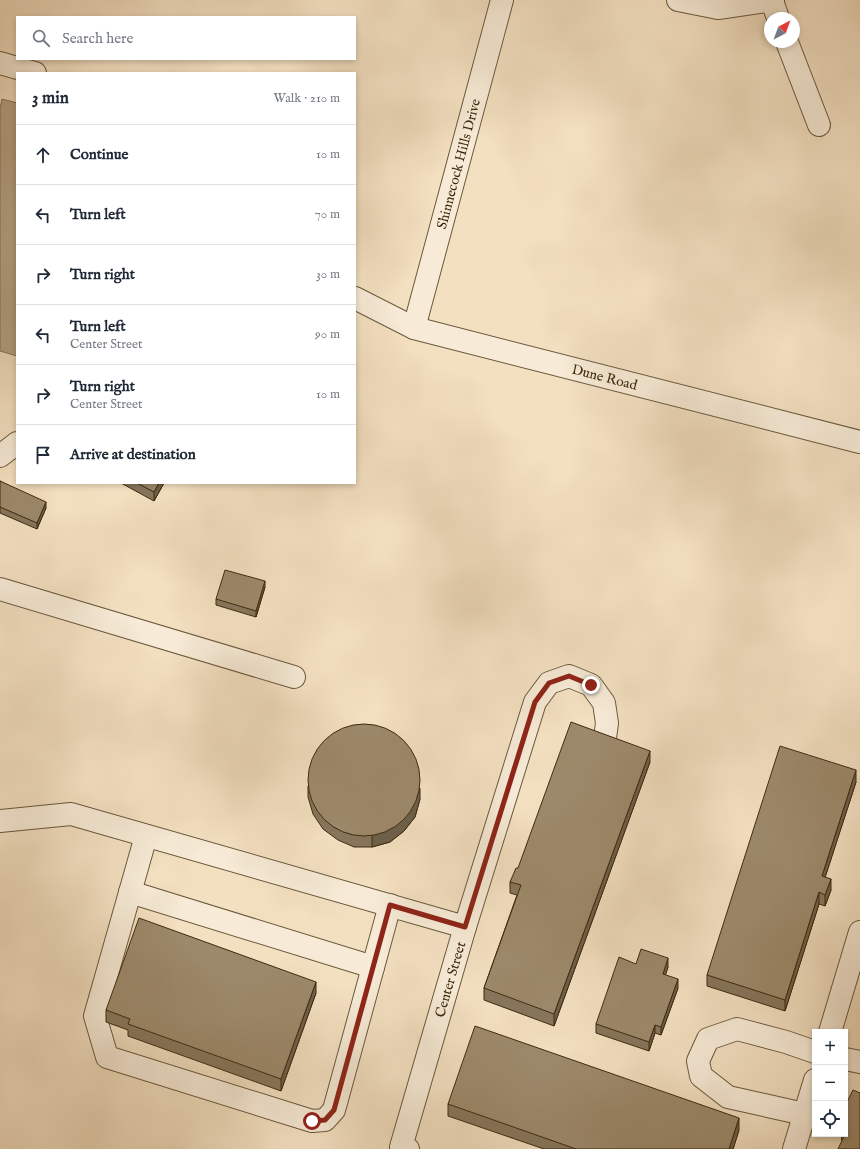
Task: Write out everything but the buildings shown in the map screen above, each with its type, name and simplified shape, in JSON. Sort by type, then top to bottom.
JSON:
[{"type":"street","name":"Shinnecock Hills Drive","points":[[414,328],[502,0]]},
{"type":"street","points":[[678,0],[718,8],[775,6]]},
{"type":"street","points":[[789,48],[819,125]]},
{"type":"street","points":[[0,63],[32,72]]},
{"type":"street","name":"Dune Road","points":[[356,299],[414,328],[860,442]]},
{"type":"street","points":[[0,456],[16,444]]},
{"type":"street","points":[[0,589],[294,677]]},
{"type":"street","name":"Center Street","points":[[403,1148],[465,927],[535,702],[549,683],[569,676],[591,685],[604,703],[607,722],[604,746]]},
{"type":"street","points":[[0,821],[71,814],[465,927]]},
{"type":"street","points":[[146,836],[95,1016],[107,1057],[312,1121],[325,1120],[334,1110],[390,905]]},
{"type":"street","points":[[130,892],[373,967]]},
{"type":"street","points":[[831,1029],[860,932]]},
{"type":"street","points":[[804,1114],[728,1097],[701,1076],[698,1060],[708,1039],[737,1029],[786,1042],[812,1051]]},
{"type":"street","points":[[848,1060],[860,1062]]},
{"type":"street","points":[[794,1149],[812,1089]]},
{"type":"shaded area","points":[[2,99],[16,103],[16,356],[0,351],[0,108]]},
{"type":"route","points":[[312,1121],[325,1120],[334,1110],[390,905],[465,927],[535,702],[549,683],[569,676],[591,685]]}]
